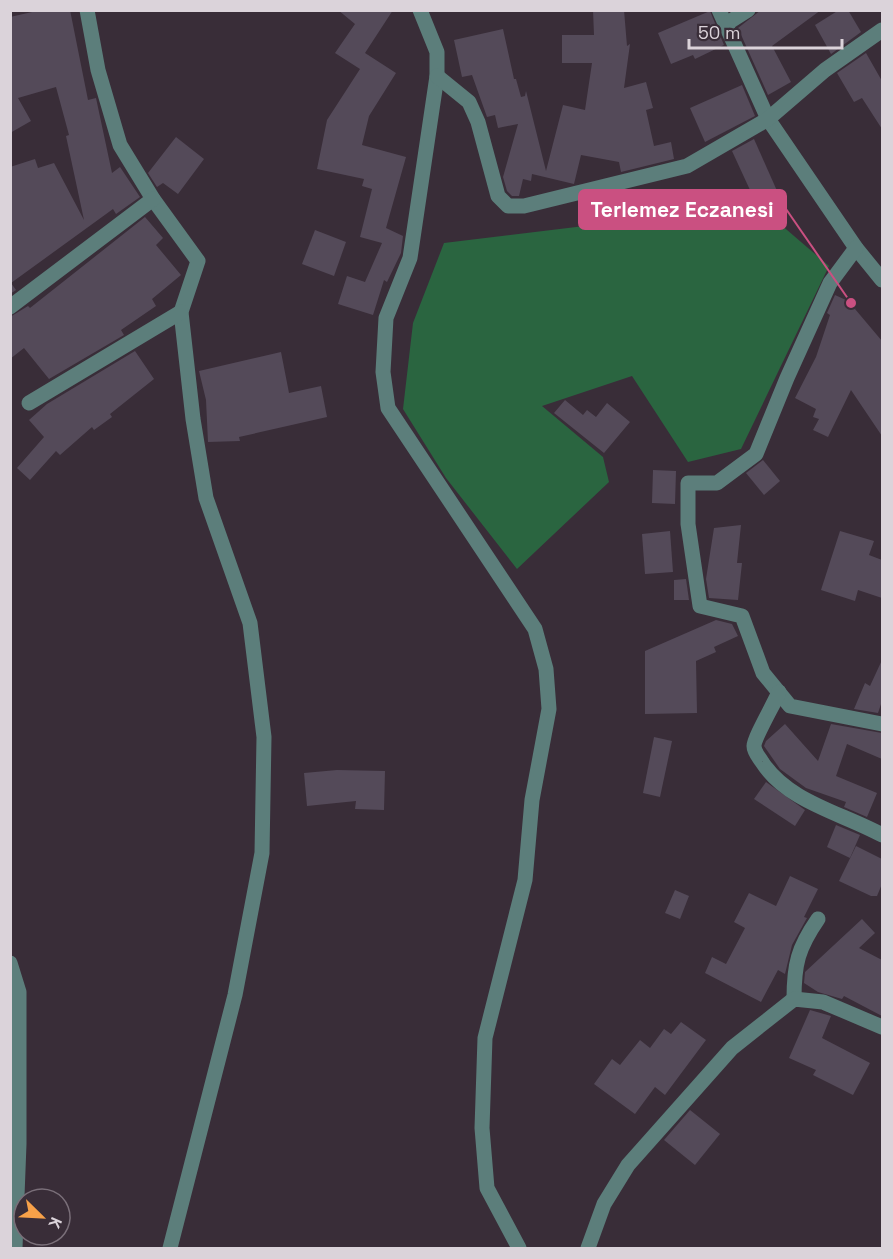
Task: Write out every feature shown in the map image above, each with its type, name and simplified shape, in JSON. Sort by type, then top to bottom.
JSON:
[{"type":"street","points":[[87,10],[98,70],[120,145],[153,199],[198,261],[181,312],[193,419],[206,498],[249,623],[264,737],[262,853],[235,995],[170,1248]]},
{"type":"street","points":[[420,10],[437,52],[437,75],[410,258],[386,318],[383,372],[388,408],[535,629],[546,669],[549,709],[532,800],[525,880],[485,1038],[482,1128],[487,1188],[519,1248]]},
{"type":"street","points":[[748,10],[722,17],[768,119],[856,248],[882,280]]},
{"type":"street","points":[[437,75],[469,102],[478,122],[498,196],[508,206],[524,206],[676,169],[768,119],[825,70],[882,30]]},
{"type":"street","points":[[10,307],[153,199]]},
{"type":"street","points":[[856,248],[830,283],[756,454],[717,483],[688,483],[688,524],[700,606],[742,616],[763,673],[790,706],[882,724]]},
{"type":"street","points":[[29,403],[181,312]]},
{"type":"street","points":[[779,692],[765,724],[756,735],[754,749],[771,776],[790,791],[882,835]]},
{"type":"street","points":[[795,999],[794,979],[801,944],[818,919]]},
{"type":"street","points":[[10,963],[18,992],[20,1144],[15,1248]]},
{"type":"street","points":[[588,1248],[604,1204],[628,1165],[732,1048],[795,999],[823,1002],[882,1027]]},
{"type":"green space","points":[[758,205],[829,266],[741,449],[688,462],[632,376],[542,406],[603,457],[609,482],[517,569],[446,478],[403,409],[413,323],[444,243]]},
{"type":"building","points":[[41,10],[70,10],[88,100],[96,98],[112,173],[120,167],[140,197],[116,214],[113,209],[11,283],[16,290],[10,294],[10,167],[35,159],[38,168],[54,163],[84,220],[66,136],[69,135],[56,87],[18,98],[31,121],[10,133],[10,17]]},
{"type":"building","points":[[338,10],[393,10],[365,53],[396,73],[369,116],[362,145],[406,157],[386,228],[403,236],[401,253],[387,282],[384,280],[373,315],[338,304],[347,276],[365,282],[382,243],[360,237],[372,189],[362,186],[364,179],[317,169],[327,120],[360,69],[335,53],[355,24]]},
{"type":"building","points":[[593,10],[624,10],[627,46],[630,44],[624,88],[646,82],[653,108],[646,110],[654,146],[671,142],[674,159],[621,172],[619,162],[581,155],[574,184],[532,174],[531,181],[523,179],[519,196],[512,196],[507,191],[503,177],[518,124],[498,128],[495,115],[487,117],[472,75],[462,77],[454,40],[503,29],[514,79],[516,79],[521,97],[525,96],[526,91],[546,171],[563,105],[585,110],[592,63],[562,63],[562,35],[594,35]]},
{"type":"building","points":[[761,10],[821,10],[772,46],[791,82],[768,95],[738,28]]},
{"type":"building","points":[[839,10],[848,10],[861,32],[831,54],[815,25]]},
{"type":"building","points":[[710,11],[724,45],[695,59],[693,55],[671,64],[658,33]]},
{"type":"building","points":[[866,53],[882,81],[882,129],[862,98],[854,102],[837,73]]},
{"type":"building","points":[[742,85],[755,116],[705,142],[690,108]]},
{"type":"building","points":[[176,137],[204,159],[178,194],[163,183],[157,187],[148,173]]},
{"type":"building","points":[[754,139],[778,193],[756,203],[732,151]]},
{"type":"building","points":[[145,217],[163,238],[156,245],[181,275],[152,299],[156,306],[121,330],[124,335],[49,379],[24,348],[10,359],[10,317],[28,306],[30,308]]},
{"type":"building","points":[[315,230],[346,242],[334,276],[302,264]]},
{"type":"building","points":[[835,295],[857,305],[855,309],[882,341],[882,436],[851,390],[828,437],[813,430],[819,419],[813,417],[816,409],[795,398],[816,357],[830,315],[827,313]]},
{"type":"building","points":[[135,351],[154,379],[110,414],[112,417],[94,430],[92,427],[60,455],[56,451],[30,480],[17,468],[44,437],[29,420],[47,404]]},
{"type":"building","points":[[281,352],[289,393],[321,386],[327,417],[239,437],[240,441],[208,442],[206,400],[199,371]]},
{"type":"building","points":[[565,400],[583,415],[587,410],[596,417],[607,403],[630,422],[604,453],[554,413]]},
{"type":"building","points":[[763,460],[780,481],[764,495],[746,473]]},
{"type":"building","points":[[653,470],[676,471],[675,504],[652,503]]},
{"type":"building","points":[[741,525],[737,563],[742,563],[738,600],[709,598],[706,579],[714,528]]},
{"type":"building","points":[[670,531],[673,572],[645,574],[642,534]]},
{"type":"building","points":[[840,531],[874,541],[869,555],[882,560],[882,598],[858,590],[855,601],[821,590]]},
{"type":"building","points":[[686,579],[689,600],[674,600],[674,580]]},
{"type":"building","points":[[716,620],[732,624],[738,636],[714,647],[716,652],[696,661],[697,713],[645,714],[645,651]]},
{"type":"building","points":[[882,660],[882,701],[878,713],[854,709],[865,683],[870,686]]},
{"type":"building","points":[[785,724],[818,761],[831,724],[882,733],[882,759],[847,744],[836,776],[877,793],[867,817],[844,807],[846,802],[806,788],[780,769],[764,746],[766,741]]},
{"type":"building","points":[[654,737],[672,741],[660,797],[643,793]]},
{"type":"building","points":[[337,770],[385,771],[384,810],[355,809],[356,801],[307,806],[304,773]]},
{"type":"building","points":[[766,782],[805,810],[795,826],[754,799]]},
{"type":"building","points":[[836,825],[860,835],[850,858],[827,847]]},
{"type":"building","points":[[856,846],[882,859],[882,884],[877,896],[871,896],[839,881]]},
{"type":"building","points":[[790,876],[818,889],[804,917],[807,918],[792,945],[785,974],[778,970],[761,1002],[705,973],[712,957],[726,964],[745,928],[734,922],[749,893],[776,906]]},
{"type":"building","points":[[675,890],[689,896],[680,919],[665,913]]},
{"type":"building","points":[[862,919],[875,933],[859,948],[882,960],[882,1016],[844,996],[842,999],[818,992],[804,983],[805,972]]},
{"type":"building","points":[[810,1010],[831,1016],[822,1038],[870,1063],[853,1095],[813,1075],[816,1070],[789,1058]]},
{"type":"building","points":[[681,1022],[706,1040],[665,1095],[655,1087],[635,1114],[594,1084],[612,1059],[620,1065],[640,1040],[650,1048],[664,1029],[671,1034]]},
{"type":"building","points":[[690,1110],[720,1134],[695,1165],[664,1140]]},
{"type":"place","name":"Terlemez Eczanesi","points":[[851,303]]}]
